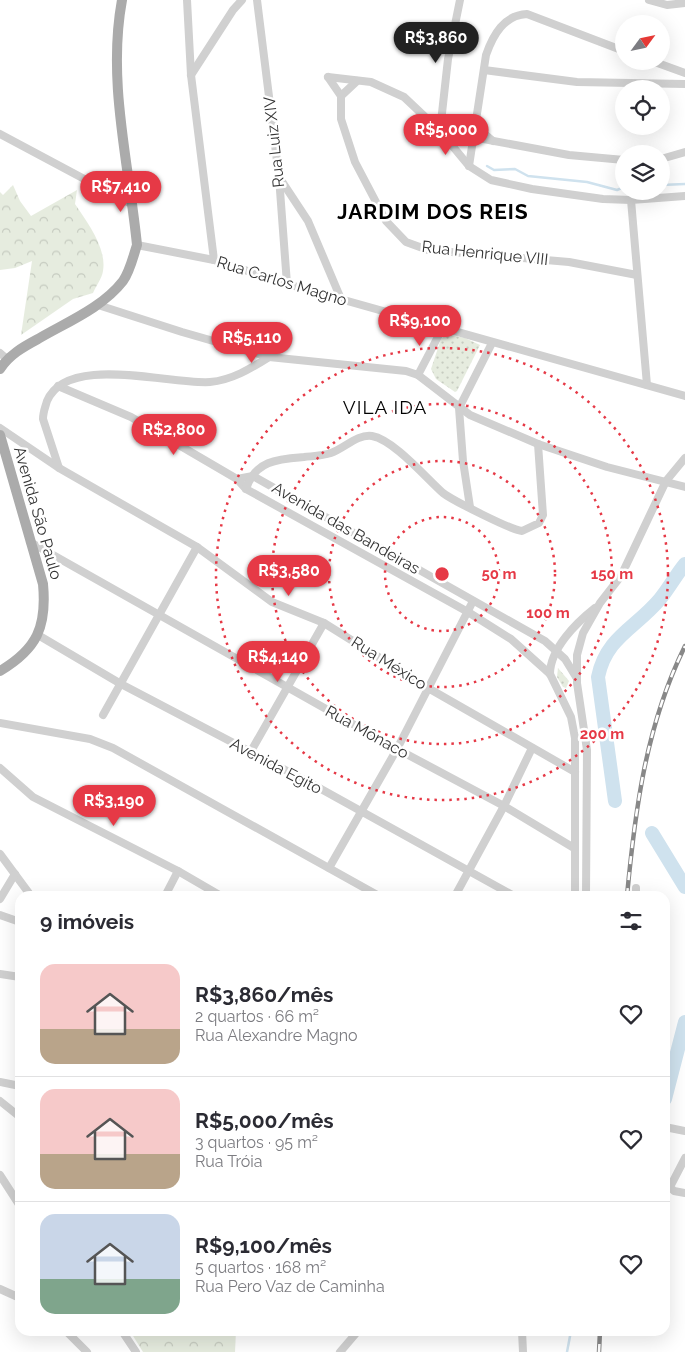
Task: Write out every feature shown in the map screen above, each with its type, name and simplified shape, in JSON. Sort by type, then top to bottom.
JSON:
[{"type":"main road","points":[[0,369],[3,356],[98,305],[124,280],[137,245],[117,83],[116,49],[122,0]]},
{"type":"main road","name":"Avenida São Paulo","points":[[0,435],[43,584],[45,606],[38,635],[24,654],[0,672]]},
{"type":"street","points":[[187,0],[191,75],[214,260]]},
{"type":"street","points":[[191,75],[232,10],[242,0]]},
{"type":"street","name":"Rua Luiz XIV","points":[[257,0],[279,177],[287,284]]},
{"type":"street","points":[[440,131],[448,59],[460,0]]},
{"type":"street","points":[[649,0],[667,5],[685,3]]},
{"type":"street","points":[[468,166],[486,55],[499,29],[517,14],[528,14],[615,48]]},
{"type":"street","points":[[670,68],[685,73]]},
{"type":"street","points":[[484,70],[576,82],[685,84]]},
{"type":"street","name":"Rua Henrique VIII","points":[[357,81],[328,77],[341,96],[342,119],[355,162],[386,221],[406,242],[428,250],[569,262],[637,275]]},
{"type":"street","points":[[341,96],[357,81],[371,82],[404,97],[440,131],[468,166],[491,180],[532,189],[615,199]]},
{"type":"street","points":[[476,120],[481,131],[494,142]]},
{"type":"street","points":[[440,131],[583,157],[615,159]]},
{"type":"street","points":[[0,134],[133,206]]},
{"type":"street","points":[[670,156],[685,152]]},
{"type":"street","points":[[279,177],[308,221],[341,300]]},
{"type":"street","points":[[670,197],[685,196]]},
{"type":"street","points":[[631,200],[648,385]]},
{"type":"street","name":"Rua Carlos Magno","points":[[137,245],[214,260],[341,300],[685,396]]},
{"type":"street","points":[[98,305],[269,357],[406,371],[418,375],[459,408],[486,422],[538,444],[607,467],[685,487]]},
{"type":"street","points":[[418,375],[442,329]]},
{"type":"street","points":[[470,507],[463,461],[459,408],[492,343]]},
{"type":"street","points":[[59,468],[43,416],[49,397],[58,386],[79,377],[107,374],[186,382],[210,382],[229,379],[269,357]]},
{"type":"street","name":"Avenida das Bandeiras","points":[[58,386],[131,417],[237,479],[246,489],[468,612],[511,640],[550,674],[571,717],[575,738],[575,891]]},
{"type":"street","name":"Rua México","points":[[0,428],[59,468],[197,547],[272,602],[324,623],[428,688],[575,772]]},
{"type":"street","points":[[246,489],[253,476],[264,464],[274,460],[323,455],[361,437],[370,436],[381,438],[445,494],[516,530],[527,530],[539,523],[544,510],[538,444]]},
{"type":"street","points":[[586,891],[587,750],[577,684],[577,655],[583,633],[600,603],[621,576],[666,481],[685,458]]},
{"type":"street","name":"Avenida das Bandeiras","points":[[237,479],[253,476],[473,601],[513,621],[556,650]]},
{"type":"street","points":[[360,553],[368,541]]},
{"type":"street","name":"Rua Mônaco","points":[[30,542],[397,749],[504,806],[574,848]]},
{"type":"street","points":[[103,715],[197,547]]},
{"type":"street","points":[[328,868],[397,749],[473,601]]},
{"type":"street","points":[[550,674],[550,665],[556,650],[587,614],[600,603]]},
{"type":"street","points":[[250,753],[324,623]]},
{"type":"street","name":"Avenida Egito","points":[[38,635],[121,684],[505,891]]},
{"type":"street","points":[[556,650],[577,684]]},
{"type":"street","points":[[559,690],[571,694],[577,684]]},
{"type":"street","points":[[0,723],[90,739],[113,748],[370,891]]},
{"type":"street","points":[[458,891],[504,806],[532,748]]},
{"type":"street","points":[[0,768],[32,797],[178,871],[212,891]]},
{"type":"street","points":[[0,854],[27,891]]},
{"type":"street","points":[[168,891],[178,871]]},
{"type":"street","points":[[0,899],[15,874]]},
{"type":"street","points":[[0,914],[15,920]]},
{"type":"street","points":[[0,974],[15,976]]},
{"type":"street","points":[[0,1082],[15,1085]]},
{"type":"street","points":[[0,1101],[15,1113]]},
{"type":"street","points":[[670,1128],[685,1131]]},
{"type":"street","points":[[685,1158],[670,1187],[674,1191],[685,1193]]},
{"type":"street","points":[[0,1175],[15,1198]]},
{"type":"street","points":[[0,1289],[15,1296]]},
{"type":"street","points":[[71,1336],[87,1352]]},
{"type":"street","points":[[125,1336],[136,1352]]},
{"type":"street","points":[[340,1352],[354,1336]]},
{"type":"street","points":[[522,1336],[523,1352]]},
{"type":"green space","points":[[13,185],[20,201],[31,216],[77,190],[75,204],[99,244],[103,262],[102,274],[93,293],[73,299],[21,335],[32,261],[15,268],[0,270],[0,192],[3,195]]},
{"type":"green space","points":[[447,334],[465,338],[480,345],[455,392],[436,379],[431,369],[441,339]]},
{"type":"green space","points":[[558,668],[569,681],[566,688],[563,687],[557,677]]},
{"type":"green space","points":[[133,1336],[236,1336],[235,1352],[143,1352]]},
{"type":"waterway","points":[[487,166],[494,170],[515,169],[528,176],[587,182],[615,189]]},
{"type":"waterway","points":[[670,185],[685,184]]},
{"type":"waterway","points":[[615,801],[598,677],[602,663],[615,642],[660,599],[685,564]]},
{"type":"waterway","points":[[652,833],[685,887]]},
{"type":"waterway","points":[[670,1080],[685,1022]]},
{"type":"waterway","points":[[567,1352],[570,1336]]},
{"type":"railway","points":[[628,891],[644,768],[661,706],[685,646]]},
{"type":"railway","points":[[599,1352],[600,1336]]},
{"type":"district","name":"JARDIM DOS REIS","points":[[433,211]]},
{"type":"district","name":"VILA IDA","points":[[385,407]]}]
